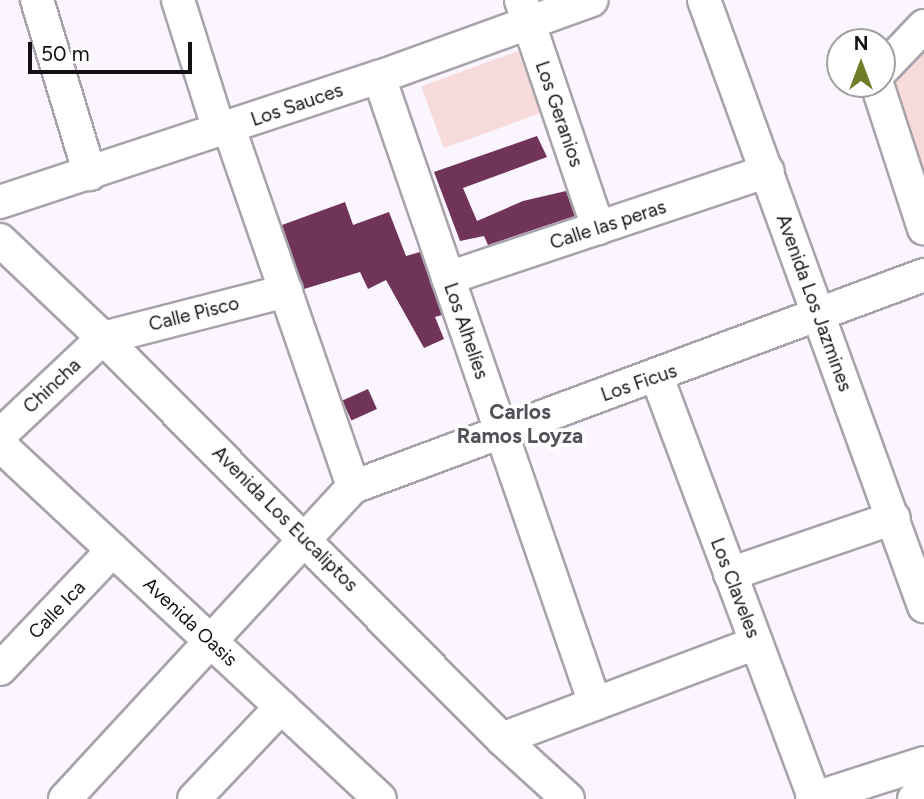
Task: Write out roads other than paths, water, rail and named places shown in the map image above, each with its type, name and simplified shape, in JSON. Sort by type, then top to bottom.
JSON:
[{"type":"street","points":[[37,0],[90,174]]},
{"type":"street","points":[[65,799],[213,643],[353,487],[285,291],[178,0]]},
{"type":"street","name":"Los Sauces","points":[[0,202],[379,77],[525,12],[592,0]]},
{"type":"street","name":"Avenida Los Jazmines","points":[[704,0],[924,606]]},
{"type":"street","name":"Los Geranios","points":[[525,12],[598,228]]},
{"type":"street","points":[[896,55],[924,26]]},
{"type":"street","name":"Los Alhelíes","points":[[379,77],[595,704]]},
{"type":"street","points":[[882,98],[924,229]]},
{"type":"street","name":"Calle las peras","points":[[448,278],[768,171]]},
{"type":"street","name":"Avenida Los Eucaliptos","points":[[0,240],[103,338],[502,739],[568,799]]},
{"type":"street","name":"Los Ficus","points":[[353,487],[500,430],[657,377],[924,275]]},
{"type":"street","name":"Calle Pisco","points":[[103,338],[285,291]]},
{"type":"street","name":"Chincha","points":[[0,435],[103,338]]},
{"type":"street","name":"Los Claveles","points":[[657,377],[813,799]]},
{"type":"street","name":"Avenida Oasis","points":[[0,444],[380,799]]},
{"type":"street","points":[[730,574],[894,518]]},
{"type":"street","name":"Calle Ica","points":[[0,669],[113,550]]},
{"type":"street","points":[[502,739],[756,643]]},
{"type":"street","points":[[194,799],[281,707]]},
{"type":"street","points":[[813,799],[924,763]]},
{"type":"street","points":[[914,799],[924,789]]},
{"type":"district","name":"Carlos Ramos Loyza","points":[[520,424]]}]
